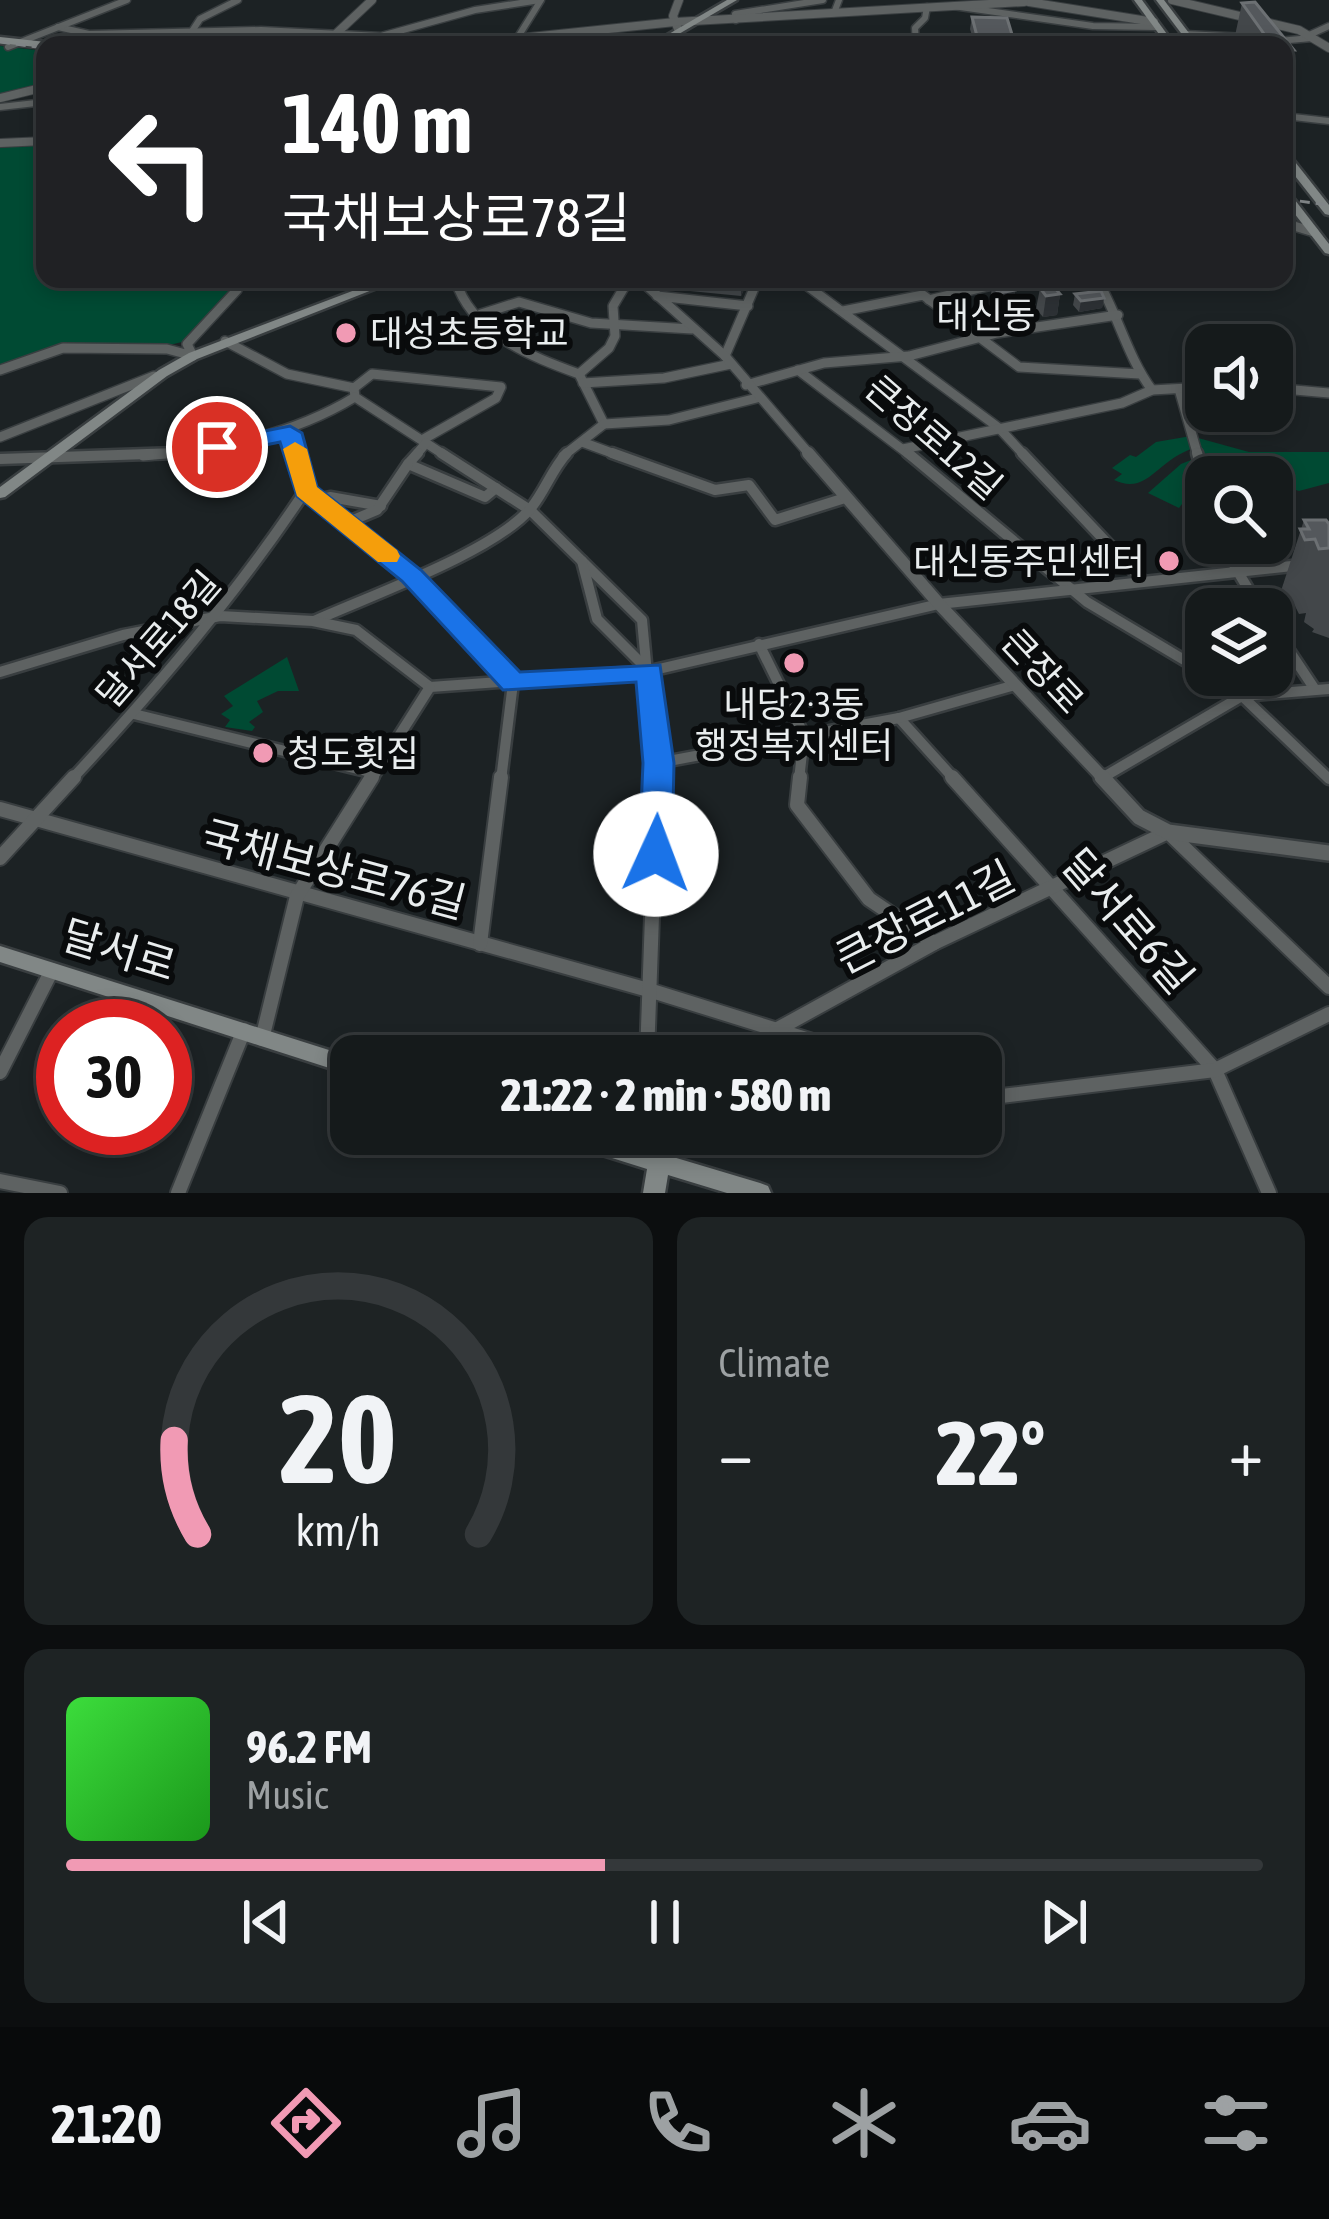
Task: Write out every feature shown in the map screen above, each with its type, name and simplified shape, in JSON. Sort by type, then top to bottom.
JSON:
[{"type":"main road","points":[[664,36],[733,0]]},
{"type":"main road","points":[[1138,0],[1164,36]]},
{"type":"main road","points":[[1160,0],[1185,34]]},
{"type":"main road","points":[[3,44],[36,46]]},
{"type":"main road","points":[[3,44],[36,47]]},
{"type":"main road","points":[[1293,166],[1326,206]]},
{"type":"main road","points":[[1293,199],[1326,206]]},
{"type":"main road","points":[[1293,206],[1329,251]]},
{"type":"main road","points":[[0,494],[163,373],[193,356],[369,288]]},
{"type":"main road","name":"달서로","points":[[0,953],[330,1059]]},
{"type":"main road","points":[[630,1155],[760,1193]]},
{"type":"main road","points":[[649,1161],[654,1193]]},
{"type":"street","points":[[20,42],[127,0]]},
{"type":"street","points":[[190,36],[200,19],[238,0]]},
{"type":"street","points":[[333,36],[372,0]]},
{"type":"street","points":[[475,10],[479,0]]},
{"type":"street","points":[[58,27],[89,34],[194,30],[381,35],[475,10],[541,0]]},
{"type":"street","points":[[519,36],[541,0]]},
{"type":"street","points":[[576,36],[677,26],[680,0]]},
{"type":"street","points":[[736,20],[735,14],[823,0]]},
{"type":"street","points":[[834,13],[839,0]]},
{"type":"street","points":[[1009,0],[1155,25]]},
{"type":"street","points":[[694,22],[1072,0]]},
{"type":"street","points":[[1172,0],[1329,45]]},
{"type":"street","points":[[953,6],[1093,26],[1155,25]]},
{"type":"street","points":[[915,36],[927,7]]},
{"type":"street","points":[[1293,39],[1312,38],[1329,26]]},
{"type":"street","points":[[1185,34],[1220,36]]},
{"type":"street","points":[[0,102],[36,90]]},
{"type":"street","points":[[0,102],[36,102]]},
{"type":"street","points":[[1293,117],[1329,121]]},
{"type":"street","points":[[0,143],[36,141]]},
{"type":"street","points":[[1293,226],[1314,232]]},
{"type":"street","points":[[193,356],[187,344],[238,288]]},
{"type":"street","points":[[458,288],[526,358],[581,378],[664,378],[728,360],[755,288]]},
{"type":"street","points":[[581,378],[609,349],[613,306],[624,288]]},
{"type":"street","name":"큰장로","points":[[649,288],[728,360],[939,604],[1139,817],[1168,832],[1329,853]]},
{"type":"street","points":[[811,288],[999,428],[1143,581]]},
{"type":"street","points":[[843,311],[974,288]]},
{"type":"street","points":[[1102,288],[1118,315],[1140,374],[1152,389]]},
{"type":"street","points":[[657,296],[748,306]]},
{"type":"street","points":[[926,298],[1019,367],[1140,374]]},
{"type":"street","points":[[481,314],[504,302],[518,302],[557,309],[577,320],[692,329]]},
{"type":"street","points":[[746,385],[824,363],[904,356],[1118,315]]},
{"type":"street","points":[[225,341],[287,374],[354,393],[530,510],[642,620],[658,763],[649,1035]]},
{"type":"street","points":[[0,370],[42,351],[63,348],[167,349],[193,356]]},
{"type":"street","name":"큰장로12길","points":[[798,370],[837,393],[1070,590],[1148,646],[1185,663]]},
{"type":"street","points":[[0,437],[163,373]]},
{"type":"street","points":[[0,459],[47,460],[245,445],[290,433],[354,393],[372,374],[501,387],[496,398],[424,441],[381,506],[346,523]]},
{"type":"street","points":[[581,378],[604,424]]},
{"type":"street","points":[[903,449],[1122,404],[1152,389],[1185,389]]},
{"type":"street","points":[[1179,389],[1198,456]]},
{"type":"street","points":[[1293,390],[1329,393]]},
{"type":"street","points":[[313,621],[476,548],[530,510],[563,456],[604,424],[669,420],[757,398]]},
{"type":"street","points":[[290,433],[305,490],[412,575],[513,683]]},
{"type":"street","points":[[582,442],[715,490],[749,485],[775,520],[845,497]]},
{"type":"street","points":[[407,464],[485,497],[496,488]]},
{"type":"street","name":"달서로18길","points":[[0,857],[220,616],[263,559],[305,490]]},
{"type":"street","points":[[317,500],[330,497],[381,506]]},
{"type":"street","points":[[582,561],[597,619],[650,671]]},
{"type":"street","points":[[0,672],[124,635],[220,616],[313,621],[356,630],[430,687],[513,683],[650,671],[939,604],[1329,562]]},
{"type":"street","points":[[1231,564],[1246,588]]},
{"type":"street","points":[[759,644],[804,735],[797,805],[869,898],[934,944]]},
{"type":"street","points":[[1293,657],[1314,688]]},
{"type":"street","points":[[481,944],[513,683]]},
{"type":"street","points":[[658,763],[899,718],[1015,685]]},
{"type":"street","points":[[178,1193],[253,1034],[297,896],[430,687]]},
{"type":"street","points":[[1293,690],[1329,689]]},
{"type":"street","points":[[1102,778],[1242,696]]},
{"type":"street","name":"큰장로12길","points":[[1242,696],[1329,778]]},
{"type":"street","points":[[134,715],[374,773]]},
{"type":"street","name":"달서로6길","points":[[899,718],[1215,1070],[1270,1193]]},
{"type":"street","name":"국채보상로76길","points":[[0,809],[297,896],[652,991],[792,1035]]},
{"type":"street","points":[[1168,832],[1329,987]]},
{"type":"street","name":"큰장로11길","points":[[776,1030],[934,944],[1168,832]]},
{"type":"street","points":[[0,1072],[52,970]]},
{"type":"street","points":[[1002,1096],[1215,1070],[1329,1014]]},
{"type":"street","points":[[647,1155],[649,1161]]},
{"type":"street","points":[[0,1181],[60,1193]]},
{"type":"green space","points":[[0,46],[36,50],[36,88],[0,98]]},
{"type":"green space","points":[[36,145],[36,288],[232,288],[226,299],[182,342],[161,347],[61,345],[0,366],[0,148]]},
{"type":"green space","points":[[1191,436],[1249,452],[1329,452],[1329,483],[1293,489],[1293,456],[1196,456],[1194,448],[1144,480],[1126,484],[1114,480],[1122,474],[1112,468],[1156,442]]},
{"type":"green space","points":[[1185,462],[1185,500],[1179,508],[1148,493]]},
{"type":"green space","points":[[287,657],[299,691],[278,691],[257,701],[263,712],[249,722],[255,727],[252,731],[225,727],[230,720],[221,714],[233,706],[224,696]]},
{"type":"building","points":[[1255,2],[1283,36],[1266,36],[1242,3]]},
{"type":"building","points":[[972,17],[1007,18],[1012,36],[977,36]]},
{"type":"building","points":[[1040,288],[1055,288],[1060,294],[1046,296]]},
{"type":"building","points":[[1101,291],[1104,298],[1081,301],[1075,294]]},
{"type":"building","points":[[1304,520],[1326,520],[1329,548],[1319,549],[1315,539],[1305,540],[1300,529],[1309,529]]},
{"type":"building","points":[[1111,547],[1126,563],[1091,566],[1083,557]]},
{"type":"railway","points":[[0,42],[36,47]]},
{"type":"railway","points":[[1293,200],[1329,205]]},
{"type":"slow traffic","points":[[295,449],[305,490],[387,556]]},
{"type":"place","name":"대성초등학교","points":[[346,333]]},
{"type":"place","name":"대신동주민센터","points":[[1169,561]]},
{"type":"place","name":"내당2·3동 행정복지센터","points":[[794,663]]},
{"type":"place","name":"청도횟집","points":[[263,753]]},
{"type":"district","name":"대신동","points":[[986,315]]},
{"type":"route","points":[[217,447],[290,433],[305,490],[412,575],[513,683],[650,671],[658,763],[656,854]]}]
